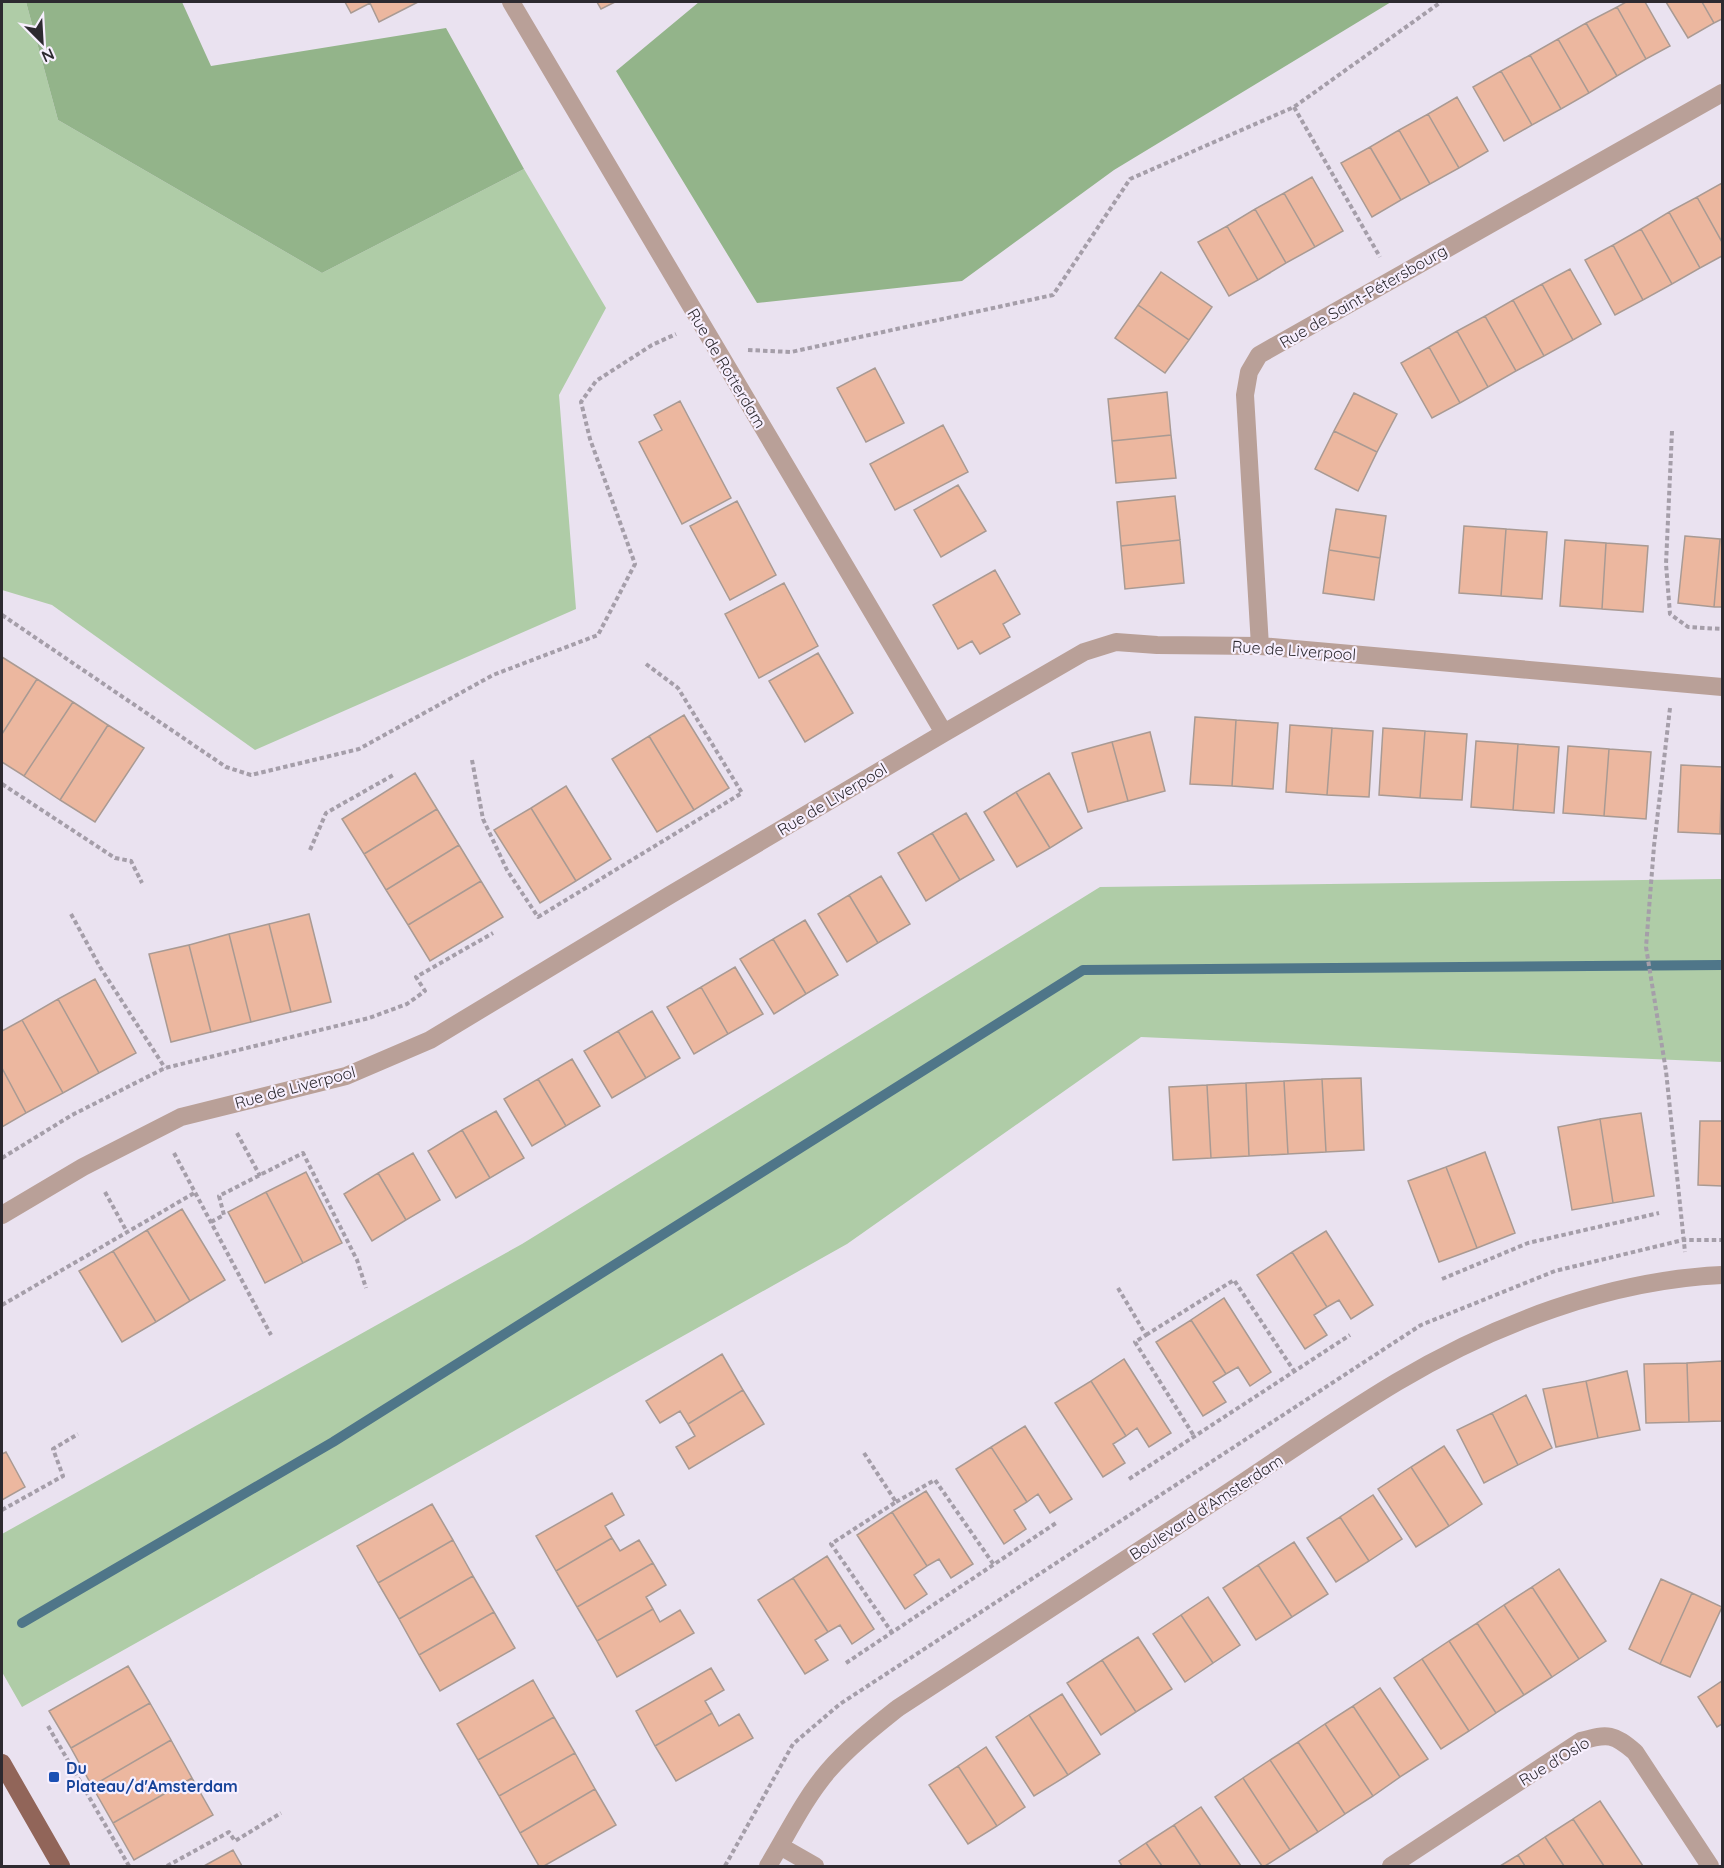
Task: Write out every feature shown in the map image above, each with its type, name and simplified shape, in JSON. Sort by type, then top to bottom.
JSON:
[{"type":"main road","points":[[2,1763],[61,1866]]},
{"type":"street","name":"Rue de Rotterdam","points":[[511,2],[944,733]]},
{"type":"street","name":"Rue de Saint-Pétersbourg","points":[[1260,646],[1245,395],[1249,372],[1259,355],[1722,93]]},
{"type":"street","name":"Rue de Liverpool","points":[[2,1215],[83,1167],[181,1117],[346,1076],[430,1040],[944,733],[1084,652],[1116,642],[1157,645],[1260,646],[1722,687]]},
{"type":"street","name":"Boulevard d'Amsterdam","points":[[768,1866],[827,1773],[860,1738],[898,1708],[1398,1381],[1487,1335],[1529,1317],[1648,1282],[1688,1276],[1722,1275]]},
{"type":"street","name":"Rue d'Oslo","points":[[1391,1866],[1581,1741],[1600,1735],[1620,1739],[1635,1752],[1710,1866]]},
{"type":"street","points":[[780,1846],[815,1866]]},
{"type":"path","points":[[718,353],[742,350],[791,352],[1053,295],[1130,178],[1294,107],[1441,2]]},
{"type":"path","points":[[1294,107],[1392,279]]},
{"type":"path","points":[[2,615],[226,767],[251,775],[359,749],[493,675],[597,635],[635,564],[590,439],[581,402],[596,381],[652,345],[700,323]]},
{"type":"path","points":[[1672,431],[1666,564],[1670,614],[1688,627],[1722,629]]},
{"type":"path","points":[[472,760],[483,819],[507,870],[538,917],[742,793],[678,688],[646,664]]},
{"type":"path","points":[[1674,683],[1654,846],[1646,946],[1666,1071],[1688,1276]]},
{"type":"path","points":[[310,850],[326,813],[395,774]]},
{"type":"path","points":[[2,784],[116,858],[131,861],[142,883]]},
{"type":"path","points":[[71,914],[100,967],[165,1068]]},
{"type":"path","points":[[2,1158],[72,1115],[165,1068],[369,1018],[407,1004],[424,991],[416,977],[493,933]]},
{"type":"path","points":[[237,1133],[260,1176]]},
{"type":"path","points":[[212,1222],[224,1215],[219,1196],[303,1153],[357,1260],[366,1288]]},
{"type":"path","points":[[174,1154],[271,1335]]},
{"type":"path","points":[[105,1192],[127,1232]]},
{"type":"path","points":[[2,1305],[196,1192]]},
{"type":"path","points":[[1442,1279],[1528,1243],[1659,1213]]},
{"type":"path","points":[[1194,1436],[1135,1342],[1234,1280],[1294,1371]]},
{"type":"path","points":[[1118,1288],[1146,1335]]},
{"type":"path","points":[[1129,1479],[1350,1335]]},
{"type":"path","points":[[2,1510],[63,1476],[53,1449],[78,1434]]},
{"type":"path","points":[[864,1453],[896,1502]]},
{"type":"path","points":[[893,1634],[831,1544],[935,1480],[994,1565]]},
{"type":"path","points":[[846,1663],[893,1634],[1056,1523]]},
{"type":"path","points":[[48,1726],[129,1866]]},
{"type":"path","points":[[167,1866],[229,1832],[235,1840],[281,1813]]},
{"type":"green space","points":[[2,2],[26,2],[58,120],[322,273],[524,169],[606,308],[559,395],[576,609],[255,750],[52,605],[2,590]]},
{"type":"green space","points":[[26,2],[182,2],[211,66],[446,28],[524,169],[322,273],[58,120]]},
{"type":"green space","points":[[699,2],[1391,2],[1114,170],[962,281],[757,303],[616,71]]},
{"type":"green space","points":[[1722,879],[1722,1062],[1141,1037],[847,1244],[22,1707],[2,1672],[2,1534],[522,1244],[1100,887]]},
{"type":"building","points":[[345,2],[418,2],[379,22],[370,3],[351,13]]},
{"type":"building","points":[[597,2],[615,2],[601,9]]},
{"type":"building","points":[[1626,2],[1645,2],[1670,46],[1646,59],[1617,7]]},
{"type":"building","points":[[1666,2],[1702,2],[1714,23],[1688,38]]},
{"type":"building","points":[[1702,2],[1722,2],[1722,19],[1714,23]]},
{"type":"building","points":[[1617,7],[1646,59],[1617,76],[1586,23]]},
{"type":"building","points":[[1586,23],[1617,76],[1589,93],[1558,39]]},
{"type":"building","points":[[1558,39],[1589,93],[1561,109],[1530,55]]},
{"type":"building","points":[[1530,55],[1561,109],[1532,125],[1501,71]]},
{"type":"building","points":[[1501,71],[1532,125],[1504,141],[1473,87]]},
{"type":"building","points":[[1457,97],[1488,151],[1459,168],[1428,114]]},
{"type":"building","points":[[1428,114],[1459,168],[1430,184],[1399,130]]},
{"type":"building","points":[[1399,130],[1430,184],[1401,200],[1370,147]]},
{"type":"building","points":[[1370,147],[1401,200],[1372,217],[1341,163]]},
{"type":"building","points":[[1312,177],[1343,231],[1315,247],[1284,193]]},
{"type":"building","points":[[1722,183],[1722,242],[1697,197]]},
{"type":"building","points":[[1284,193],[1315,247],[1286,263],[1255,209]]},
{"type":"building","points":[[1697,197],[1722,242],[1722,256],[1700,268],[1669,212]]},
{"type":"building","points":[[1255,209],[1286,263],[1258,280],[1227,226]]},
{"type":"building","points":[[1669,212],[1700,268],[1672,284],[1641,229]]},
{"type":"building","points":[[1227,226],[1258,280],[1229,296],[1198,242]]},
{"type":"building","points":[[1641,229],[1672,284],[1643,300],[1613,245]]},
{"type":"building","points":[[1613,245],[1643,300],[1615,315],[1585,260]]},
{"type":"building","points":[[1570,269],[1601,324],[1573,340],[1542,284]]},
{"type":"building","points":[[1161,272],[1212,307],[1189,340],[1138,305]]},
{"type":"building","points":[[1542,284],[1573,340],[1544,356],[1513,300]]},
{"type":"building","points":[[1513,300],[1544,356],[1516,371],[1485,316]]},
{"type":"building","points":[[1138,305],[1189,340],[1165,373],[1115,338]]},
{"type":"building","points":[[1485,316],[1516,371],[1488,387],[1457,331]]},
{"type":"building","points":[[1457,331],[1488,387],[1460,403],[1429,347]]},
{"type":"building","points":[[1429,347],[1460,403],[1432,418],[1401,363]]},
{"type":"building","points":[[875,368],[904,423],[866,442],[837,388]]},
{"type":"building","points":[[1167,392],[1171,435],[1112,441],[1108,399]]},
{"type":"building","points":[[1354,393],[1397,414],[1377,452],[1334,431]]},
{"type":"building","points":[[680,401],[731,498],[682,524],[639,442],[662,430],[654,415]]},
{"type":"building","points":[[943,425],[968,472],[895,510],[870,464]]},
{"type":"building","points":[[1334,431],[1377,452],[1358,491],[1315,469]]},
{"type":"building","points":[[1171,435],[1176,478],[1116,483],[1112,441]]},
{"type":"building","points":[[958,485],[986,531],[941,557],[914,510]]},
{"type":"building","points":[[1175,496],[1180,540],[1121,546],[1117,502]]},
{"type":"building","points":[[737,501],[776,575],[730,600],[690,526]]},
{"type":"building","points":[[1336,509],[1386,516],[1380,558],[1329,550]]},
{"type":"building","points":[[1464,526],[1506,529],[1501,596],[1459,593]]},
{"type":"building","points":[[1506,529],[1547,532],[1542,599],[1501,596]]},
{"type":"building","points":[[1685,536],[1720,539],[1714,607],[1678,603]]},
{"type":"building","points":[[1720,539],[1722,539],[1722,607],[1714,607]]},
{"type":"building","points":[[1180,540],[1184,583],[1125,589],[1121,546]]},
{"type":"building","points":[[1565,540],[1606,543],[1602,609],[1560,606]]},
{"type":"building","points":[[1606,543],[1648,546],[1643,612],[1602,609]]},
{"type":"building","points":[[1329,550],[1380,558],[1374,600],[1323,593]]},
{"type":"building","points":[[995,570],[1020,614],[1003,624],[1010,637],[980,654],[972,641],[958,649],[933,605]]},
{"type":"building","points":[[784,583],[818,646],[759,678],[725,614]]},
{"type":"building","points":[[818,653],[853,713],[805,742],[769,681]]},
{"type":"building","points":[[2,657],[37,679],[2,734]]},
{"type":"building","points":[[37,679],[73,702],[24,776],[2,762],[2,734]]},
{"type":"building","points":[[73,702],[108,725],[60,800],[24,776]]},
{"type":"building","points":[[684,715],[729,788],[694,810],[649,736]]},
{"type":"building","points":[[1195,717],[1236,720],[1232,786],[1190,784]]},
{"type":"building","points":[[1236,720],[1278,723],[1273,789],[1232,786]]},
{"type":"building","points":[[108,725],[144,748],[95,822],[60,800]]},
{"type":"building","points":[[1290,725],[1332,728],[1327,795],[1286,792]]},
{"type":"building","points":[[1332,728],[1373,731],[1369,797],[1327,795]]},
{"type":"building","points":[[1383,728],[1425,731],[1420,798],[1379,795]]},
{"type":"building","points":[[1425,731],[1467,734],[1462,800],[1420,798]]},
{"type":"building","points":[[1150,732],[1165,791],[1128,801],[1112,742]]},
{"type":"building","points":[[649,736],[694,810],[657,832],[612,759]]},
{"type":"building","points":[[1476,741],[1518,744],[1513,810],[1471,807]]},
{"type":"building","points":[[1112,742],[1128,801],[1088,812],[1072,753]]},
{"type":"building","points":[[1518,744],[1559,747],[1554,813],[1513,810]]},
{"type":"building","points":[[1568,746],[1609,749],[1604,816],[1563,813]]},
{"type":"building","points":[[1609,749],[1651,752],[1646,819],[1604,816]]},
{"type":"building","points":[[1681,765],[1722,767],[1720,834],[1678,832]]},
{"type":"building","points":[[415,773],[437,809],[364,854],[342,819]]},
{"type":"building","points":[[1049,773],[1082,828],[1050,848],[1016,792]]},
{"type":"building","points":[[1722,773],[1722,834],[1720,834]]},
{"type":"building","points":[[566,786],[611,859],[576,881],[531,808]]},
{"type":"building","points":[[1016,792],[1050,848],[1017,867],[984,812]]},
{"type":"building","points":[[531,808],[576,881],[540,903],[494,830]]},
{"type":"building","points":[[437,809],[459,845],[386,890],[364,854]]},
{"type":"building","points":[[966,813],[994,860],[960,880],[932,833]]},
{"type":"building","points":[[932,833],[960,880],[926,901],[898,853]]},
{"type":"building","points":[[459,845],[481,881],[408,925],[386,890]]},
{"type":"building","points":[[881,876],[910,924],[878,943],[849,895]]},
{"type":"building","points":[[481,881],[503,917],[430,961],[408,925]]},
{"type":"building","points":[[849,895],[878,943],[847,962],[818,914]]},
{"type":"building","points":[[309,914],[331,1002],[291,1012],[269,924]]},
{"type":"building","points":[[805,920],[838,975],[806,994],[773,939]]},
{"type":"building","points":[[269,924],[291,1012],[251,1022],[229,934]]},
{"type":"building","points":[[229,934],[251,1022],[211,1032],[189,945]]},
{"type":"building","points":[[773,939],[806,994],[774,1014],[740,959]]},
{"type":"building","points":[[189,945],[211,1032],[171,1042],[149,954]]},
{"type":"building","points":[[735,967],[763,1014],[728,1034],[701,987]]},
{"type":"building","points":[[95,979],[136,1053],[99,1073],[58,999]]},
{"type":"building","points":[[701,987],[728,1034],[694,1054],[667,1007]]},
{"type":"building","points":[[58,999],[99,1073],[63,1093],[22,1020]]},
{"type":"building","points":[[652,1011],[680,1058],[646,1078],[618,1031]]},
{"type":"building","points":[[22,1020],[63,1093],[26,1113],[2,1068],[2,1031]]},
{"type":"building","points":[[618,1031],[646,1078],[612,1098],[584,1051]]},
{"type":"building","points":[[572,1059],[600,1106],[566,1126],[538,1079]]},
{"type":"building","points":[[2,1068],[26,1113],[2,1127]]},
{"type":"building","points":[[1361,1078],[1364,1150],[1326,1152],[1322,1079]]},
{"type":"building","points":[[538,1079],[566,1126],[532,1146],[504,1099]]},
{"type":"building","points":[[1322,1079],[1326,1152],[1288,1154],[1284,1081]]},
{"type":"building","points":[[1284,1081],[1288,1154],[1249,1156],[1246,1083]]},
{"type":"building","points":[[1246,1083],[1249,1156],[1211,1158],[1207,1085]]},
{"type":"building","points":[[1207,1085],[1211,1158],[1173,1160],[1169,1087]]},
{"type":"building","points":[[496,1111],[524,1158],[490,1178],[462,1130]]},
{"type":"building","points":[[1641,1113],[1654,1196],[1613,1203],[1600,1119]]},
{"type":"building","points":[[1600,1119],[1613,1203],[1572,1210],[1558,1127]]},
{"type":"building","points":[[1700,1121],[1722,1121],[1722,1186],[1698,1185]]},
{"type":"building","points":[[462,1130],[490,1178],[456,1198],[428,1151]]},
{"type":"building","points":[[1485,1152],[1515,1233],[1477,1248],[1446,1167]]},
{"type":"building","points":[[413,1153],[440,1200],[406,1220],[378,1173]]},
{"type":"building","points":[[1446,1167],[1477,1248],[1439,1262],[1408,1181]]},
{"type":"building","points":[[306,1172],[342,1243],[303,1263],[266,1192]]},
{"type":"building","points":[[378,1173],[406,1220],[372,1241],[344,1194]]},
{"type":"building","points":[[266,1192],[303,1263],[265,1283],[228,1212]]},
{"type":"building","points":[[182,1209],[225,1280],[190,1301],[147,1230]]},
{"type":"building","points":[[147,1230],[190,1301],[156,1322],[113,1251]]},
{"type":"building","points":[[1326,1231],[1373,1305],[1351,1319],[1339,1300],[1327,1307],[1292,1252]]},
{"type":"building","points":[[113,1251],[156,1322],[122,1342],[79,1271]]},
{"type":"building","points":[[1292,1252],[1327,1307],[1314,1315],[1327,1335],[1305,1349],[1257,1275]]},
{"type":"building","points":[[1224,1298],[1271,1372],[1250,1386],[1238,1367],[1226,1374],[1191,1320]]},
{"type":"building","points":[[1191,1320],[1226,1374],[1213,1382],[1226,1402],[1203,1416],[1156,1342]]},
{"type":"building","points":[[722,1354],[743,1390],[688,1424],[680,1411],[660,1423],[646,1401]]},
{"type":"building","points":[[1124,1359],[1171,1433],[1149,1447],[1137,1428],[1126,1436],[1091,1381]]},
{"type":"building","points":[[1722,1361],[1722,1421],[1689,1422],[1687,1363]]},
{"type":"building","points":[[1687,1363],[1689,1422],[1646,1423],[1644,1364]]},
{"type":"building","points":[[1627,1371],[1640,1430],[1598,1438],[1586,1381]]},
{"type":"building","points":[[1091,1381],[1126,1436],[1113,1444],[1125,1463],[1103,1477],[1055,1403]]},
{"type":"building","points":[[1586,1381],[1598,1438],[1556,1447],[1543,1389]]},
{"type":"building","points":[[743,1390],[764,1424],[689,1469],[676,1447],[695,1436],[688,1424]]},
{"type":"building","points":[[1526,1395],[1552,1448],[1518,1465],[1492,1413]]},
{"type":"building","points":[[1492,1413],[1518,1465],[1484,1483],[1457,1430]]},
{"type":"building","points":[[1025,1426],[1072,1499],[1050,1513],[1038,1494],[1027,1502],[991,1447]]},
{"type":"building","points":[[1444,1446],[1482,1504],[1449,1526],[1411,1467]]},
{"type":"building","points":[[991,1447],[1027,1502],[1014,1510],[1026,1529],[1004,1544],[956,1469]]},
{"type":"building","points":[[6,1452],[25,1487],[2,1500],[2,1454]]},
{"type":"building","points":[[1411,1467],[1449,1526],[1416,1547],[1378,1489]]},
{"type":"building","points":[[926,1491],[973,1564],[951,1578],[939,1559],[927,1566],[892,1512]]},
{"type":"building","points":[[612,1493],[624,1515],[605,1526],[612,1538],[556,1571],[536,1536]]},
{"type":"building","points":[[1373,1495],[1402,1539],[1369,1561],[1340,1517]]},
{"type":"building","points":[[432,1504],[453,1540],[378,1583],[357,1546]]},
{"type":"building","points":[[892,1512],[927,1566],[914,1575],[927,1594],[905,1609],[857,1535]]},
{"type":"building","points":[[1340,1517],[1369,1561],[1336,1582],[1307,1538]]},
{"type":"building","points":[[612,1538],[620,1551],[639,1540],[653,1563],[577,1607],[556,1571]]},
{"type":"building","points":[[453,1540],[473,1576],[399,1619],[378,1583]]},
{"type":"building","points":[[1294,1542],[1328,1594],[1292,1617],[1258,1565]]},
{"type":"building","points":[[827,1556],[874,1629],[852,1644],[840,1625],[828,1632],[793,1578]]},
{"type":"building","points":[[653,1563],[666,1585],[646,1597],[653,1609],[597,1641],[577,1607]]},
{"type":"building","points":[[1258,1565],[1292,1617],[1256,1640],[1223,1588]]},
{"type":"building","points":[[1559,1569],[1606,1641],[1579,1659],[1532,1587]]},
{"type":"building","points":[[473,1576],[494,1612],[419,1655],[399,1619]]},
{"type":"building","points":[[793,1578],[828,1632],[815,1640],[828,1660],[805,1674],[758,1600]]},
{"type":"building","points":[[1661,1579],[1692,1593],[1660,1664],[1629,1649]]},
{"type":"building","points":[[1532,1587],[1579,1659],[1552,1677],[1504,1605]]},
{"type":"building","points":[[1692,1593],[1722,1607],[1690,1677],[1660,1664]]},
{"type":"building","points":[[1208,1597],[1240,1645],[1213,1663],[1181,1615]]},
{"type":"building","points":[[1504,1605],[1552,1677],[1524,1695],[1477,1623]]},
{"type":"building","points":[[653,1609],[660,1622],[680,1610],[694,1633],[617,1677],[597,1641]]},
{"type":"building","points":[[494,1612],[515,1648],[440,1691],[419,1655]]},
{"type":"building","points":[[1181,1615],[1213,1663],[1185,1682],[1153,1634]]},
{"type":"building","points":[[1477,1623],[1524,1695],[1496,1713],[1449,1641]]},
{"type":"building","points":[[1138,1637],[1172,1689],[1136,1712],[1102,1660]]},
{"type":"building","points":[[1449,1641],[1496,1713],[1469,1731],[1422,1659]]},
{"type":"building","points":[[1422,1659],[1469,1731],[1441,1749],[1394,1678]]},
{"type":"building","points":[[1102,1660],[1136,1712],[1101,1735],[1067,1683]]},
{"type":"building","points":[[128,1666],[150,1703],[71,1748],[49,1711]]},
{"type":"building","points":[[711,1668],[724,1690],[705,1701],[712,1713],[655,1746],[636,1711]]},
{"type":"building","points":[[533,1680],[554,1717],[478,1760],[457,1724]]},
{"type":"building","points":[[1722,1681],[1722,1724],[1717,1727],[1698,1697]]},
{"type":"building","points":[[1380,1688],[1428,1759],[1400,1777],[1353,1706]]},
{"type":"building","points":[[1062,1694],[1100,1754],[1068,1775],[1029,1715]]},
{"type":"building","points":[[150,1703],[171,1740],[92,1786],[71,1748]]},
{"type":"building","points":[[1353,1706],[1400,1777],[1373,1796],[1325,1724]]},
{"type":"building","points":[[712,1713],[719,1726],[739,1714],[753,1738],[676,1781],[655,1746]]},
{"type":"building","points":[[1029,1715],[1068,1775],[1034,1796],[996,1737]]},
{"type":"building","points":[[554,1717],[575,1753],[499,1796],[478,1760]]},
{"type":"building","points":[[1325,1724],[1373,1796],[1345,1814],[1298,1742]]},
{"type":"building","points":[[171,1740],[192,1778],[113,1823],[92,1786]]},
{"type":"building","points":[[1298,1742],[1345,1814],[1318,1832],[1270,1760]]},
{"type":"building","points":[[986,1747],[1025,1807],[997,1826],[958,1766]]},
{"type":"building","points":[[575,1753],[595,1789],[520,1833],[499,1796]]},
{"type":"building","points":[[1270,1760],[1318,1832],[1290,1850],[1243,1778]]},
{"type":"building","points":[[958,1766],[997,1826],[968,1844],[929,1785]]},
{"type":"building","points":[[192,1778],[213,1815],[134,1860],[113,1823]]},
{"type":"building","points":[[1243,1778],[1290,1850],[1265,1866],[1262,1866],[1215,1797]]},
{"type":"building","points":[[595,1789],[616,1825],[544,1866],[539,1866],[520,1833]]},
{"type":"building","points":[[1600,1801],[1643,1866],[1604,1866],[1573,1819]]},
{"type":"building","points":[[1201,1807],[1241,1866],[1201,1866],[1174,1825]]},
{"type":"building","points":[[1573,1819],[1604,1866],[1564,1866],[1545,1837]]},
{"type":"building","points":[[1174,1825],[1201,1866],[1162,1866],[1146,1843]]},
{"type":"building","points":[[1545,1837],[1564,1866],[1525,1866],[1518,1855]]},
{"type":"building","points":[[1146,1843],[1162,1866],[1122,1866],[1119,1861]]},
{"type":"building","points":[[233,1850],[242,1866],[204,1866]]},
{"type":"building","points":[[1518,1855],[1525,1866],[1500,1866]]},
{"type":"waterway","points":[[22,1623],[333,1442],[1083,970],[1722,965]]},
{"type":"place","name":"Du Plateau/d'Amsterdam","points":[[54,1777]]}]
